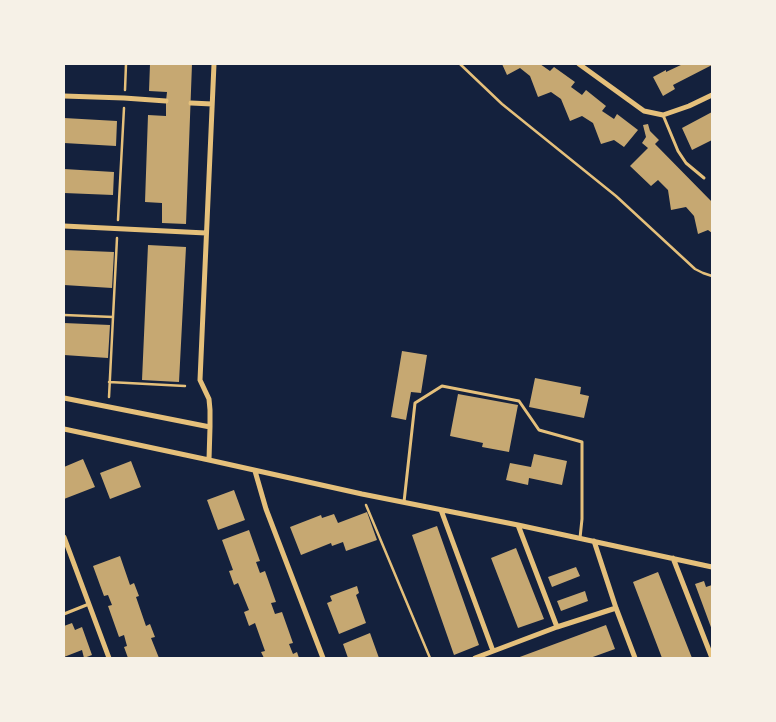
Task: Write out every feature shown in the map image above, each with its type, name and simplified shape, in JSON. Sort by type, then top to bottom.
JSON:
[{"type":"street","points":[[209,460],[209,399],[200,380],[214,64]]},
{"type":"street","points":[[579,64],[644,111],[663,115],[712,95]]},
{"type":"street","points":[[64,96],[166,101]]},
{"type":"street","points":[[191,103],[212,104]]},
{"type":"street","points":[[64,226],[206,233]]},
{"type":"street","points":[[64,398],[210,427]]},
{"type":"street","points":[[64,429],[712,567]]},
{"type":"street","points":[[255,470],[266,509],[323,658]]},
{"type":"street","points":[[441,510],[494,651]]},
{"type":"street","points":[[518,525],[557,628]]},
{"type":"street","points":[[64,537],[109,658]]},
{"type":"street","points":[[594,541],[635,658]]},
{"type":"street","points":[[674,558],[712,658]]},
{"type":"street","points":[[476,658],[616,608]]},
{"type":"lane","points":[[663,115],[678,151],[686,163],[704,178]]},
{"type":"lane","points":[[404,502],[415,403],[442,386],[519,401],[539,430],[582,442],[582,519],[580,538]]},
{"type":"lane","points":[[64,614],[89,604]]},
{"type":"path","points":[[460,64],[502,104],[616,196],[695,269],[712,276]]},
{"type":"path","points":[[64,315],[113,317]]},
{"type":"path","points":[[109,382],[186,386]]},
{"type":"path","points":[[365,501],[430,658]]},
{"type":"building","points":[[150,64],[192,64],[186,224],[162,223],[162,203],[145,202],[148,115],[166,116],[167,92],[149,91]]},
{"type":"building","points":[[502,64],[540,64],[550,71],[554,67],[575,82],[571,87],[582,95],[586,90],[606,106],[602,111],[614,119],[617,114],[638,130],[624,147],[614,140],[601,144],[593,123],[582,116],[570,121],[561,99],[551,92],[538,97],[530,76],[520,68],[507,75]]},
{"type":"building","points":[[683,64],[712,65],[673,85],[675,89],[663,96],[653,77]]},
{"type":"building","points":[[712,112],[712,140],[692,150],[682,128]]},
{"type":"building","points":[[64,118],[117,121],[116,146],[64,143]]},
{"type":"building","points":[[648,124],[650,131],[659,140],[655,144],[712,202],[712,233],[708,230],[698,234],[694,216],[686,207],[671,210],[668,190],[658,180],[651,186],[630,166],[648,148],[642,143],[646,137],[643,125]]},
{"type":"building","points":[[64,169],[114,172],[113,195],[64,193]]},
{"type":"building","points":[[148,245],[186,247],[179,382],[142,380]]},
{"type":"building","points":[[64,250],[114,252],[112,288],[64,285]]},
{"type":"building","points":[[64,323],[110,325],[108,358],[64,355]]},
{"type":"building","points":[[402,351],[427,355],[421,393],[411,392],[406,420],[391,417]]},
{"type":"building","points":[[535,378],[581,387],[580,394],[589,396],[584,418],[529,407]]},
{"type":"building","points":[[458,394],[518,405],[509,452],[482,447],[483,443],[450,436]]},
{"type":"building","points":[[534,454],[567,461],[562,485],[529,478],[528,485],[506,480],[510,463],[531,467]]},
{"type":"building","points":[[83,459],[95,487],[64,499],[64,467]]},
{"type":"building","points":[[131,461],[141,487],[110,499],[100,473]]},
{"type":"building","points":[[234,490],[245,520],[218,530],[207,500]]},
{"type":"building","points":[[367,512],[377,540],[346,551],[343,542],[332,546],[331,543],[301,555],[290,527],[321,515],[322,518],[334,514],[338,523]]},
{"type":"building","points":[[437,526],[479,645],[454,655],[412,535]]},
{"type":"building","points":[[249,530],[260,561],[256,562],[260,573],[265,571],[276,602],[271,603],[275,614],[282,612],[293,643],[289,644],[293,654],[297,652],[299,658],[264,658],[261,652],[265,651],[255,623],[249,626],[244,612],[249,610],[238,583],[234,585],[229,571],[233,570],[222,540]]},
{"type":"building","points":[[516,548],[544,619],[518,628],[491,558]]},
{"type":"building","points":[[120,556],[130,585],[134,583],[139,596],[136,597],[146,626],[150,624],[155,637],[151,638],[159,658],[128,658],[124,647],[127,646],[124,635],[119,637],[108,606],[112,605],[108,595],[104,596],[93,566]]},
{"type":"building","points":[[576,567],[580,576],[552,587],[548,577]]},
{"type":"building","points":[[658,572],[692,658],[662,658],[633,582]]},
{"type":"building","points":[[704,581],[706,587],[712,585],[712,630],[695,584]]},
{"type":"building","points":[[357,586],[359,593],[356,595],[366,623],[339,634],[327,603],[332,601],[330,596]]},
{"type":"building","points":[[585,591],[588,601],[561,611],[557,601]]},
{"type":"building","points":[[72,623],[75,630],[82,627],[92,655],[84,658],[82,650],[64,657],[64,626]]},
{"type":"building","points":[[606,625],[615,649],[590,658],[517,658]]},
{"type":"building","points":[[370,633],[379,658],[348,658],[343,644]]}]
